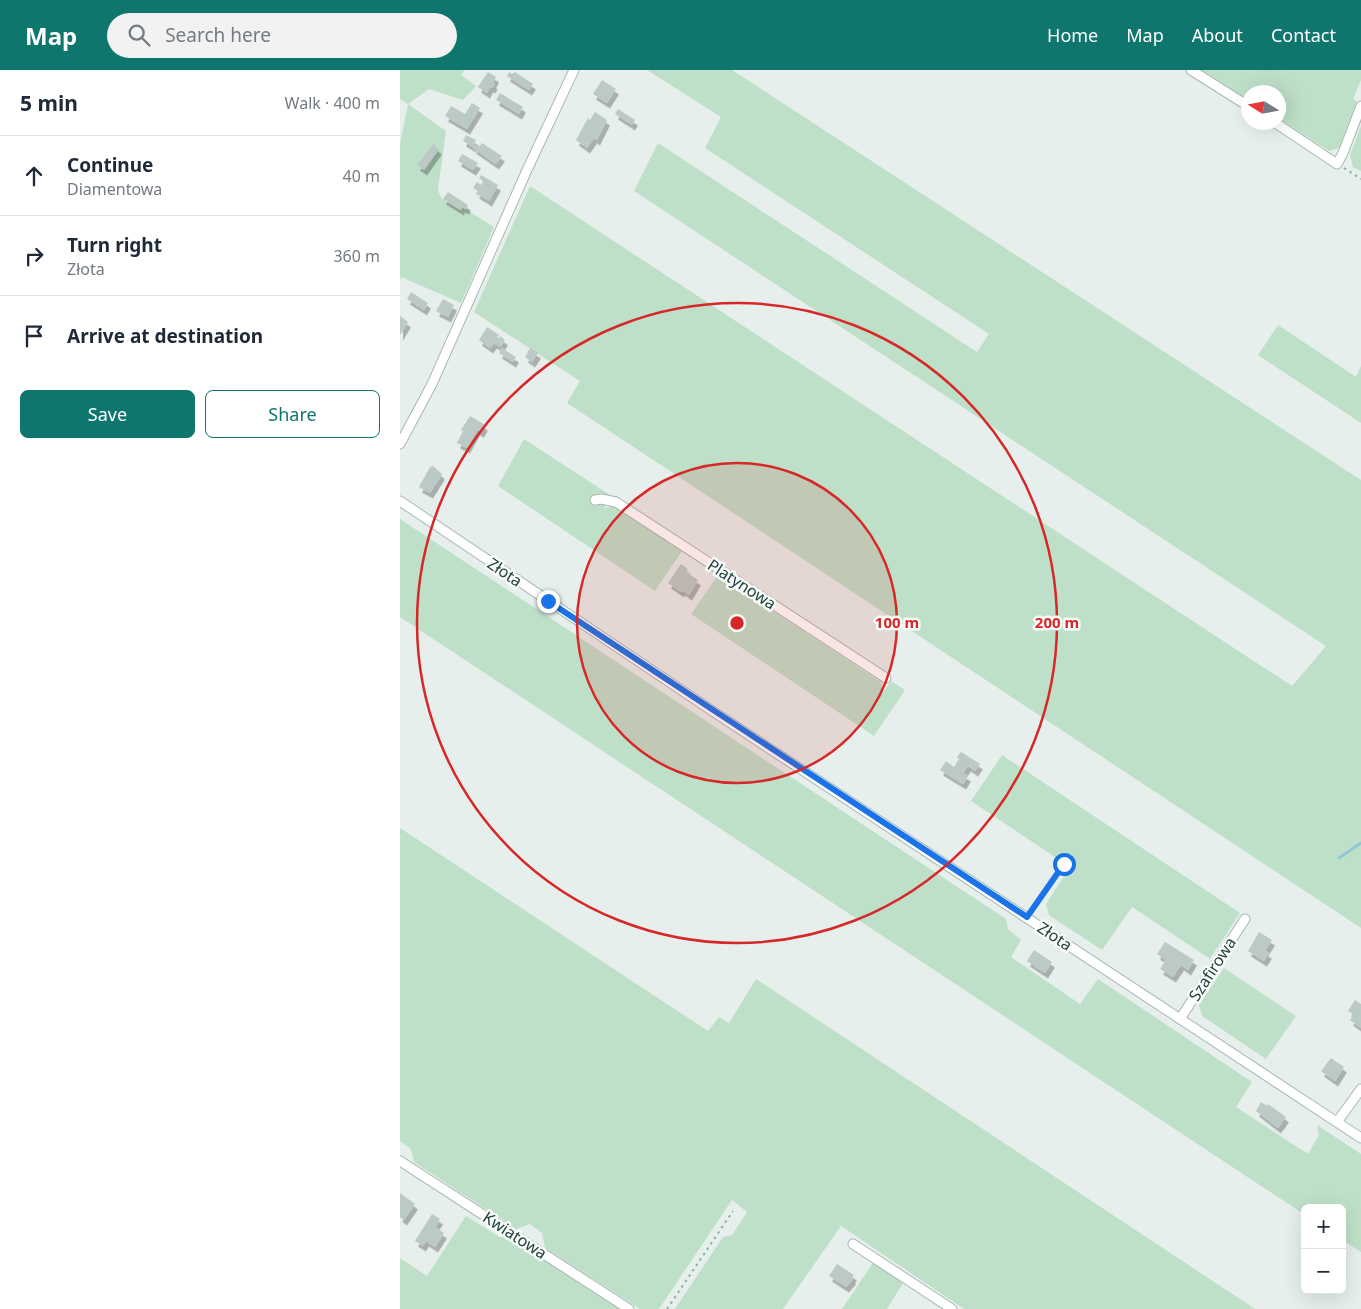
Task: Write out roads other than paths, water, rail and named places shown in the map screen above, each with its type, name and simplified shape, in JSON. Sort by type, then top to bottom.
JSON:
[{"type":"street","points":[[400,444],[432,384],[526,170],[574,70]]},
{"type":"street","points":[[1191,70],[1241,102]]},
{"type":"street","points":[[1286,130],[1337,164],[1343,154],[1361,106]]},
{"type":"street","name":"Platynowa","points":[[595,500],[601,499],[616,502],[886,678]]},
{"type":"street","name":"Złota","points":[[400,501],[703,704],[1361,1138]]},
{"type":"street","name":"Szafirowa","points":[[1180,1019],[1245,919]]},
{"type":"street","points":[[1337,1122],[1361,1089]]},
{"type":"street","name":"Kwiatowa","points":[[400,1161],[629,1309]]},
{"type":"street","points":[[853,1244],[952,1309]]},
{"type":"waterway","points":[[1339,858],[1361,843]]}]
